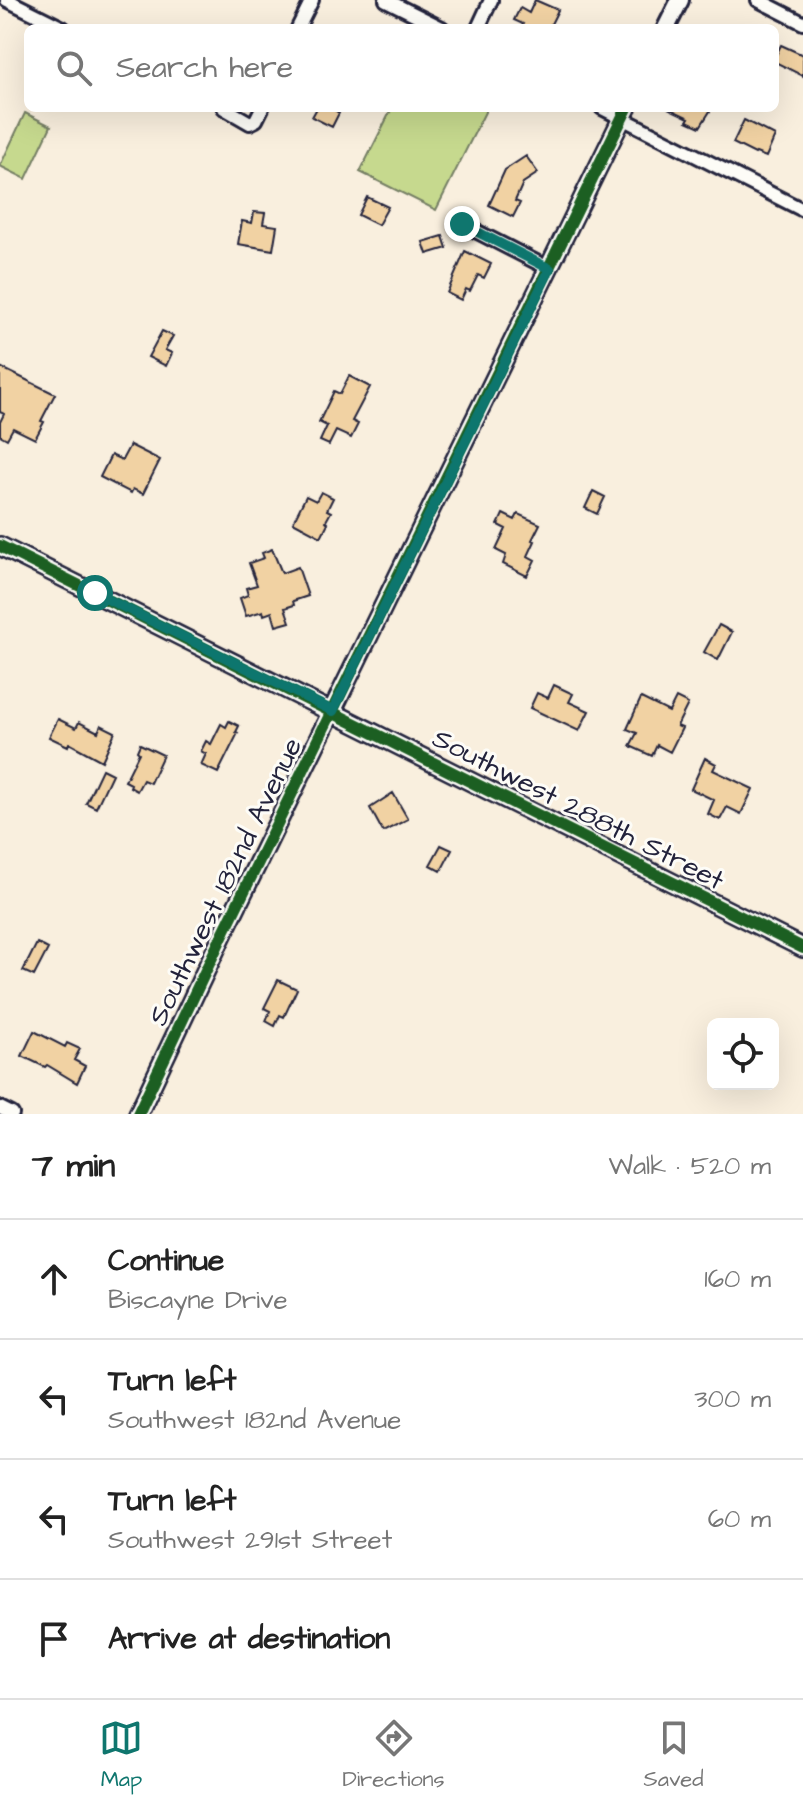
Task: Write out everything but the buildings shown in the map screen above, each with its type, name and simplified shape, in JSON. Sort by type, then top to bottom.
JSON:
[{"type":"street","points":[[7,0],[55,24]]},
{"type":"street","points":[[300,24],[312,0]]},
{"type":"street","points":[[386,0],[434,24]]},
{"type":"street","points":[[480,24],[491,0]]},
{"type":"street","points":[[668,24],[680,0]]},
{"type":"street","points":[[758,0],[803,23]]},
{"type":"street","points":[[230,112],[246,122],[254,122],[261,112]]},
{"type":"street","points":[[625,113],[803,210]]},
{"type":"street","name":"Southwest 182nd Avenue","points":[[138,1114],[625,113]]},
{"type":"street","points":[[462,224],[550,269]]},
{"type":"street","name":"Southwest 288th Street","points":[[0,546],[803,948]]},
{"type":"street","points":[[0,1108],[12,1114]]},
{"type":"green space","points":[[390,112],[485,112],[436,210],[360,172]]},
{"type":"green space","points":[[25,113],[51,126],[26,179],[0,166]]},
{"type":"cycle path","points":[[138,1114],[625,112]]},
{"type":"cycle path","points":[[0,546],[803,948]]},
{"type":"route","points":[[95,593],[333,711],[550,269],[462,224]]}]
